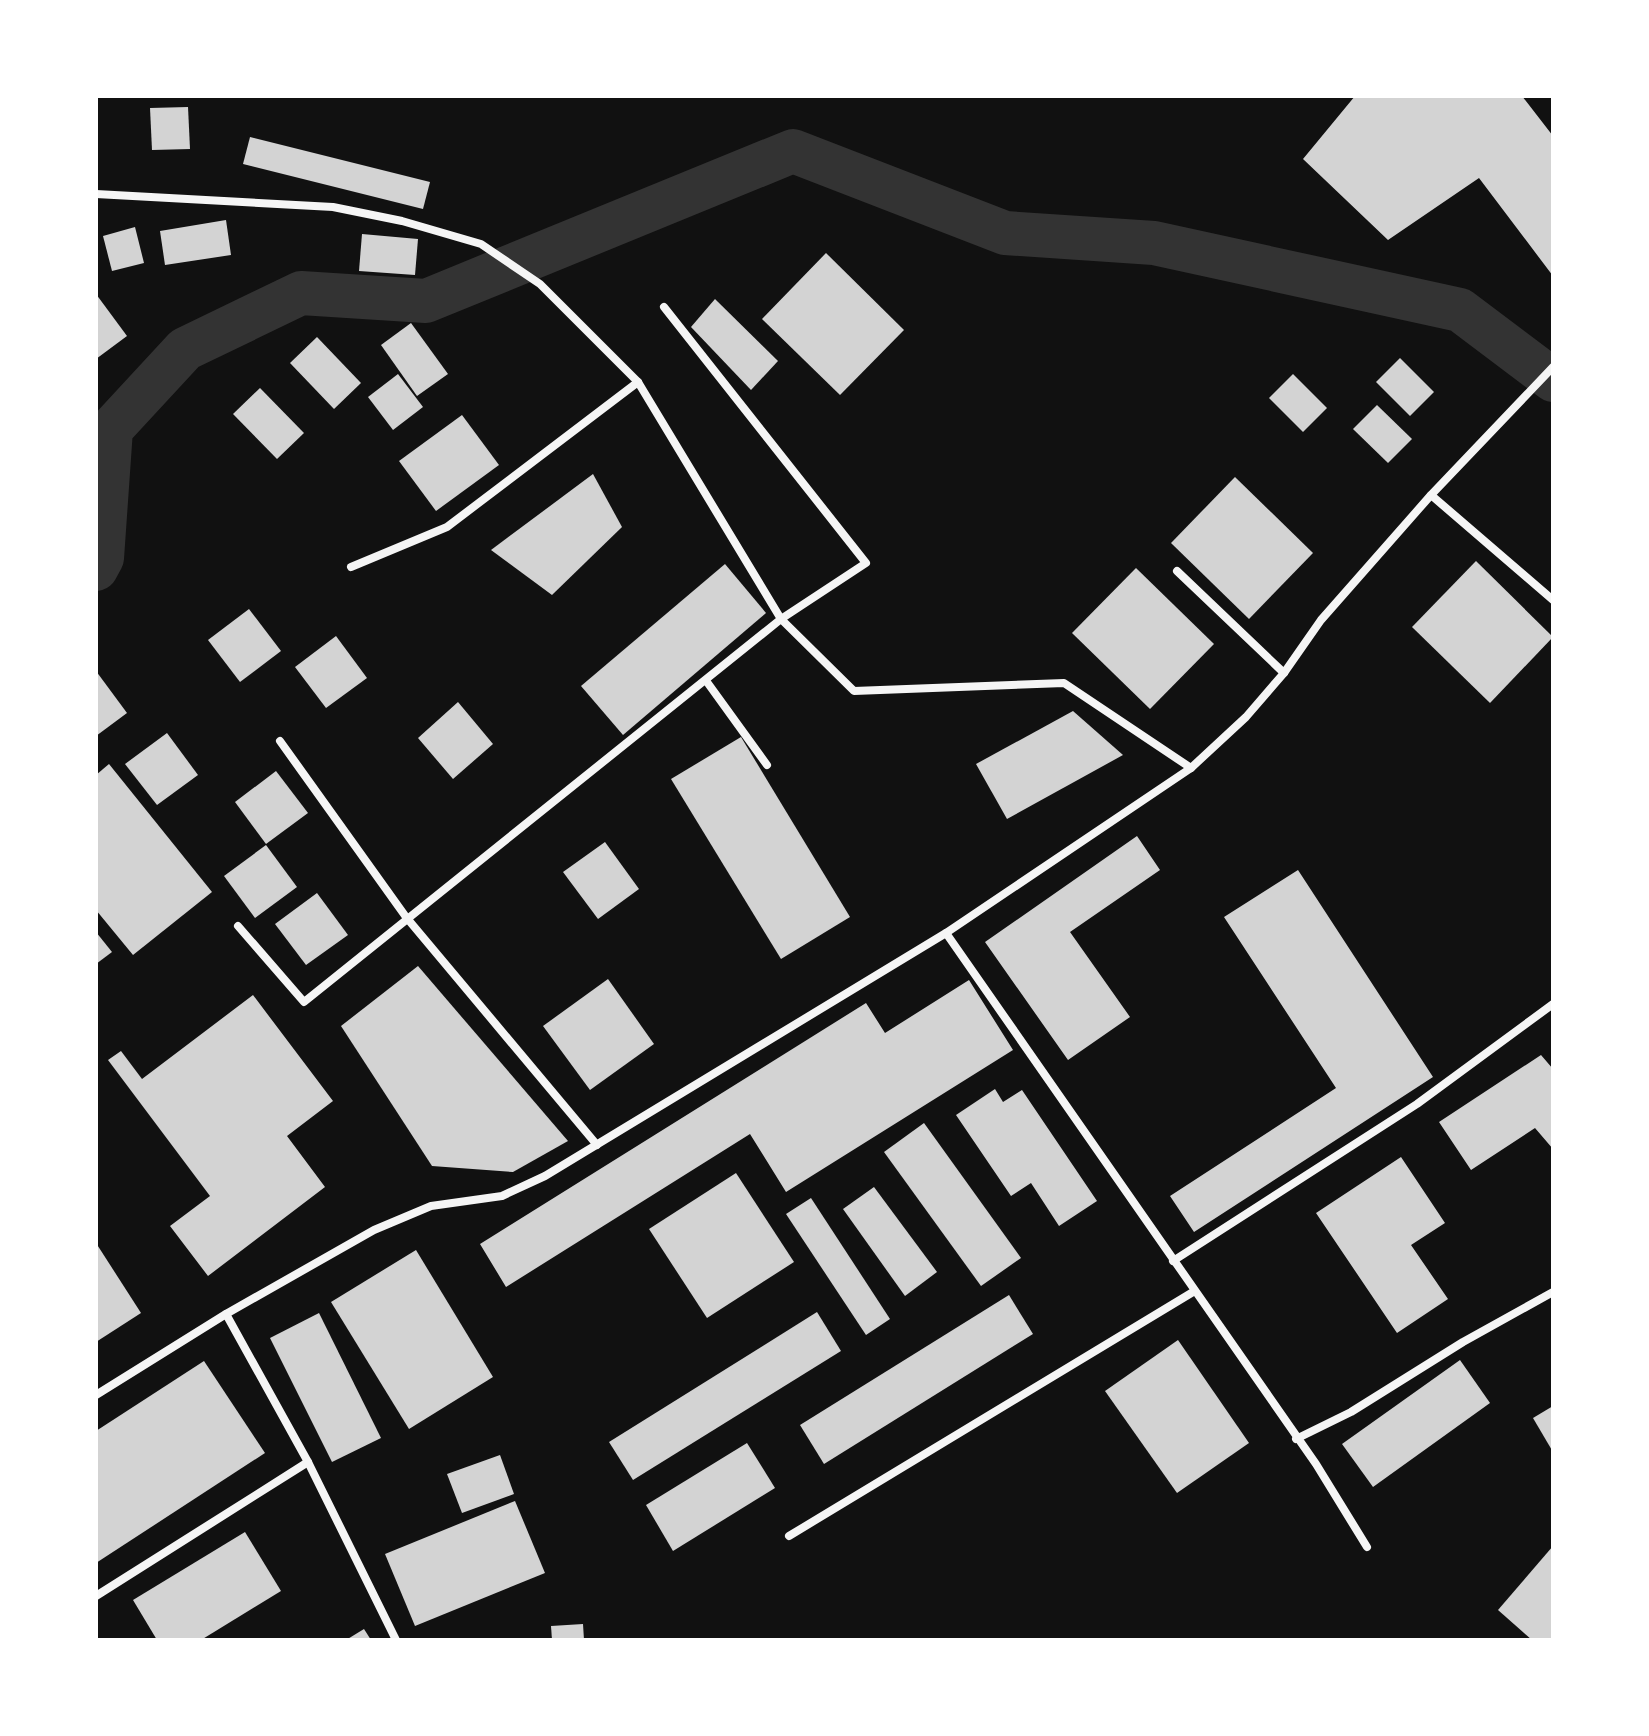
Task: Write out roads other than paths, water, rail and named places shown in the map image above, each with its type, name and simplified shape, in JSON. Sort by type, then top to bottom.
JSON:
[{"type":"street","points":[[96,194],[333,207],[402,221],[481,244],[540,284],[638,382],[781,619],[854,691],[1064,683],[1191,768]]},
{"type":"street","points":[[238,926],[304,1002],[406,917],[707,682],[781,619],[866,563],[664,307]]},
{"type":"street","points":[[96,1395],[226,1314],[374,1230],[431,1206],[502,1196],[597,1145],[946,933],[1191,768],[1246,717],[1284,673],[1321,620],[1485,436],[1553,367]]},
{"type":"street","points":[[351,567],[447,527],[638,382]]},
{"type":"street","points":[[1431,495],[1553,600]]},
{"type":"street","points":[[1177,571],[1284,673]]},
{"type":"street","points":[[707,682],[767,765]]},
{"type":"street","points":[[280,741],[406,917],[597,1145]]},
{"type":"street","points":[[946,933],[1296,1439],[1367,1547]]},
{"type":"street","points":[[1173,1261],[1417,1104],[1553,1004]]},
{"type":"street","points":[[789,1536],[1193,1292]]},
{"type":"street","points":[[1296,1439],[1351,1412],[1463,1342],[1553,1292]]},
{"type":"street","points":[[226,1314],[308,1462],[396,1640]]},
{"type":"street","points":[[96,1596],[308,1462]]},
{"type":"waterway","points":[[96,569],[102,558],[111,429],[185,349],[301,293],[426,301],[793,151],[1005,233],[1154,243],[1460,310],[1553,380]]}]
